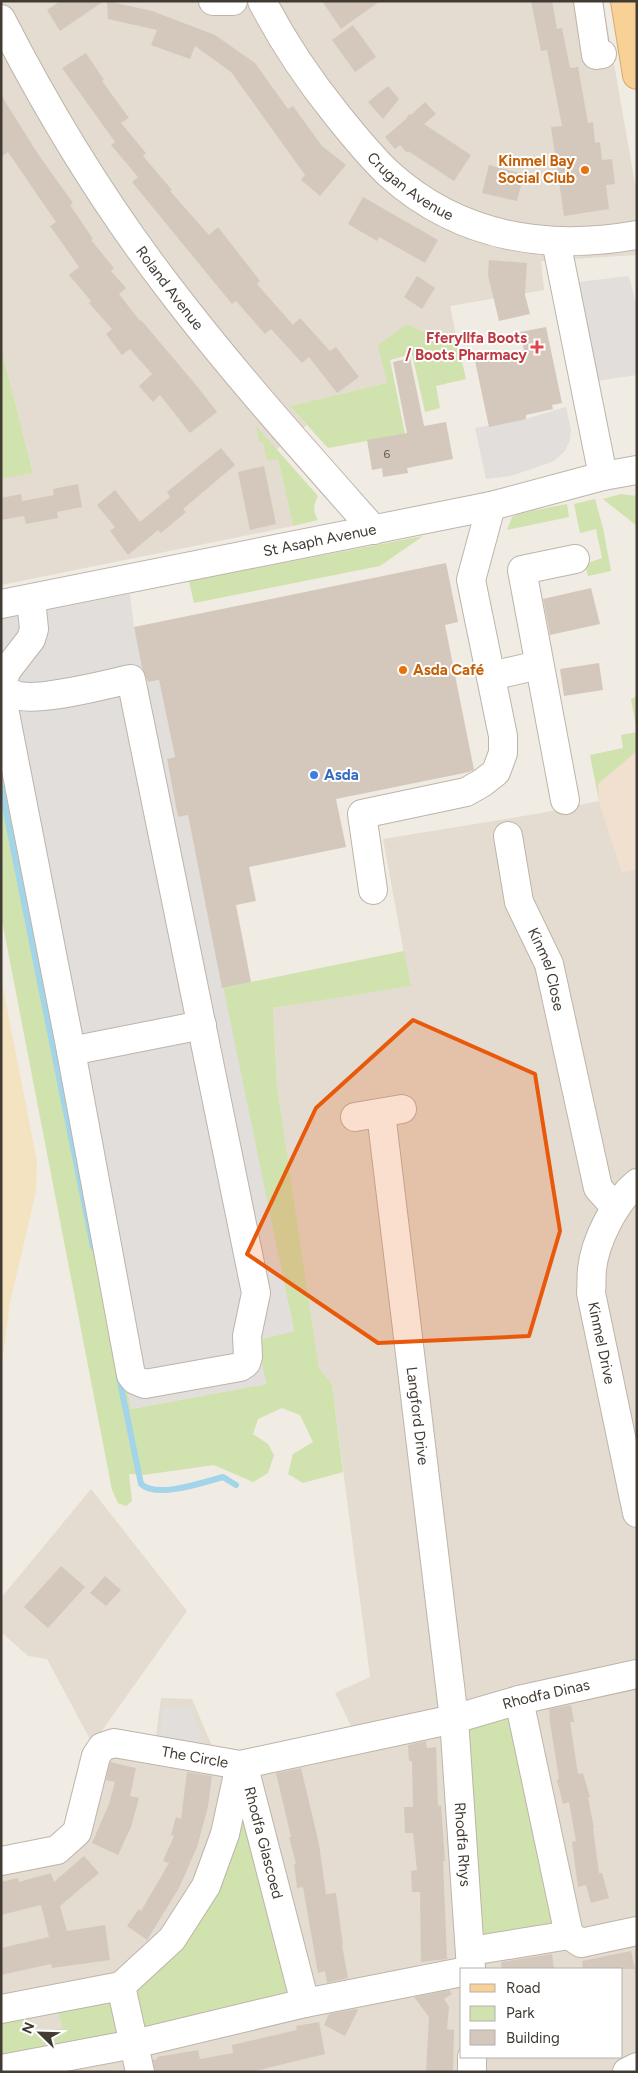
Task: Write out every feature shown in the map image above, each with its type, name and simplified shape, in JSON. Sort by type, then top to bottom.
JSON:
[{"type":"main road","points":[[625,1],[637,75]]},
{"type":"street","points":[[213,1],[233,1]]},
{"type":"street","name":"Crugan Avenue","points":[[262,1],[279,35],[311,83],[363,147],[389,174],[421,199],[459,220],[507,236],[556,241],[609,240],[637,235]]},
{"type":"street","points":[[588,1],[596,54],[602,54]]},
{"type":"street","name":"Roland Avenue","points":[[1,19],[22,59],[63,128],[129,234],[201,328],[374,530]]},
{"type":"street","points":[[556,241],[603,476]]},
{"type":"street","name":"St Asaph Avenue","points":[[1,604],[491,506],[603,476],[637,470]]},
{"type":"street","points":[[373,890],[362,814],[466,792],[496,772],[503,753],[503,736],[471,580],[491,506]]},
{"type":"street","points":[[565,800],[522,570],[575,559]]},
{"type":"street","points":[[2,683],[13,694],[33,698],[131,679],[256,1293],[247,1336],[248,1357],[246,1363],[240,1367],[145,1384],[140,1384],[131,1375],[71,1051],[3,703],[2,683],[7,670],[31,639],[34,629],[31,599]]},
{"type":"street","points":[[491,676],[539,665]]},
{"type":"street","name":"Kinmel Close","points":[[508,836],[504,870],[549,964],[582,1072],[598,1188],[615,1207]]},
{"type":"street","points":[[71,1051],[202,1025]]},
{"type":"street","name":"Langford Drive","points":[[379,1113],[454,1719]]},
{"type":"street","name":"Kinmel Drive","points":[[637,1184],[615,1207],[598,1243],[592,1268],[592,1293],[637,1513]]},
{"type":"street","name":"Rhodfa Dinas","points":[[454,1719],[519,1700],[637,1674]]},
{"type":"street","points":[[519,1700],[569,1935],[581,1943],[637,1931]]},
{"type":"street","name":"The Circle","points":[[1,1861],[57,1850],[76,1832],[96,1756],[102,1748],[114,1743],[240,1765],[454,1719]]},
{"type":"street","name":"Rhodfa Rhys","points":[[454,1719],[468,1964]]},
{"type":"street","name":"Rhodfa Glascoed","points":[[121,1986],[172,1939],[206,1886],[225,1834],[240,1765]]},
{"type":"street","name":"Rhodfa Glascoed","points":[[240,1765],[247,1779],[305,2003]]},
{"type":"street","points":[[1,2070],[134,2044],[468,1964],[569,1935]]},
{"type":"street","points":[[1,2009],[121,1986],[140,2072]]},
{"type":"street","points":[[472,2058],[472,2072]]},
{"type":"street","points":[[627,2072],[637,2067]]},
{"type":"highlighted area","points":[[413,1020],[535,1074],[560,1231],[529,1336],[378,1343],[247,1254],[316,1108]]},
{"type":"shaded area","points":[[1,1],[603,1],[637,195],[637,255],[541,261],[544,290],[450,306],[456,336],[442,340],[407,324],[379,345],[387,383],[290,406],[307,425],[276,450],[293,526],[1,585],[1,479],[33,472],[1,347]]},
{"type":"shaded area","points":[[629,276],[637,308],[637,375],[596,381],[578,282]]},
{"type":"shaded area","points":[[566,407],[571,430],[570,440],[565,451],[554,461],[511,476],[486,479],[475,428],[526,419]]},
{"type":"shaded area","points":[[130,594],[134,627],[145,682],[159,680],[175,757],[167,759],[178,817],[188,815],[294,1331],[257,1340],[266,1384],[131,1409],[1,763],[1,619]]},
{"type":"shaded area","points":[[637,751],[637,869],[622,872],[599,801],[598,784]]},
{"type":"shaded area","points":[[599,801],[622,872],[637,869],[637,2072],[1,2072],[1,1851],[44,1844],[68,1825],[92,1743],[47,1659],[28,1656],[1,1632],[1,1598],[91,1489],[187,1611],[101,1732],[116,1730],[156,1736],[161,1698],[192,1699],[212,1746],[225,1749],[241,1751],[296,1738],[353,1730],[335,1693],[370,1677],[332,1384],[319,1370],[277,1085],[273,1008],[410,986],[383,839],[536,814]]},
{"type":"shaded area","points":[[163,1707],[190,1707],[211,1760],[159,1751]]},
{"type":"green space","points":[[407,324],[442,340],[456,336],[466,379],[436,386],[440,408],[425,412],[412,354],[390,360],[405,434],[328,448],[290,406],[387,383],[378,345]]},
{"type":"green space","points":[[1,347],[33,473],[1,479]]},
{"type":"green space","points":[[256,426],[318,496],[314,508],[318,520],[293,526],[278,459],[267,461],[263,442],[259,442]]},
{"type":"green space","points":[[621,494],[637,496],[637,526],[603,499]]},
{"type":"green space","points":[[595,499],[603,528],[611,571],[588,576],[585,564],[602,558],[596,529],[580,533],[574,504]]},
{"type":"green space","points":[[567,504],[569,517],[507,530],[512,517],[520,513]]},
{"type":"green space","points":[[423,536],[380,566],[194,603],[189,581]]},
{"type":"green space","points":[[637,696],[637,732],[631,699]]},
{"type":"green space","points":[[637,732],[637,751],[598,784],[599,801],[590,755],[623,748],[621,735]]},
{"type":"green space","points":[[1,763],[131,1409],[266,1384],[257,1340],[294,1331],[222,988],[404,951],[411,986],[273,1008],[277,1085],[319,1369],[332,1384],[343,1472],[303,1483],[288,1474],[293,1454],[313,1442],[300,1415],[282,1408],[258,1419],[253,1434],[268,1444],[274,1455],[268,1473],[253,1482],[214,1465],[143,1475],[129,1474],[132,1501],[126,1506],[118,1503],[112,1490],[1,915]]},
{"type":"green space","points":[[511,1707],[557,1925],[483,1938],[479,1932],[467,1727]]},
{"type":"green space","points":[[241,1787],[294,1996],[156,2031],[137,2028],[134,1986],[165,1957]]},
{"type":"green space","points":[[110,1998],[123,2036],[1,2064],[1,2019],[25,2018],[30,2036],[63,2028],[56,2005]]},
{"type":"sand","points":[[1,977],[37,1162],[36,1191],[10,1303],[1,1371]]},
{"type":"building","points":[[60,1],[104,1],[60,31],[47,10]]},
{"type":"building","points":[[107,1],[152,11],[215,35],[255,63],[288,109],[293,106],[322,146],[346,165],[320,196],[301,180],[305,175],[231,72],[195,46],[190,59],[151,45],[157,30],[108,19]]},
{"type":"building","points":[[322,1],[380,1],[341,29]]},
{"type":"building","points":[[531,1],[552,1],[557,29],[562,28],[570,68],[578,67],[588,123],[593,122],[595,143],[600,142],[602,160],[612,159],[615,184],[606,185],[609,209],[564,216],[551,127],[562,126],[547,50],[541,51]]},
{"type":"building","points":[[353,25],[376,57],[355,72],[332,40]]},
{"type":"building","points":[[86,53],[104,80],[102,81],[129,118],[121,123],[146,153],[143,156],[172,190],[170,191],[209,235],[218,227],[260,281],[257,284],[293,325],[300,318],[330,351],[336,347],[359,377],[337,393],[309,357],[302,363],[271,329],[265,334],[236,301],[232,304],[132,182],[138,177],[111,145],[115,142],[62,68]]},
{"type":"building","points":[[388,86],[399,99],[383,119],[368,102]]},
{"type":"building","points":[[1,95],[38,154],[73,203],[70,205],[93,239],[91,240],[114,268],[111,271],[126,288],[119,294],[217,412],[190,433],[160,395],[153,402],[139,386],[152,374],[130,349],[122,355],[106,334],[112,329],[89,303],[91,301],[69,275],[79,267],[50,226],[56,222],[8,152],[1,157]]},
{"type":"building","points":[[425,102],[436,114],[424,124],[471,155],[454,181],[408,151],[407,153],[400,145],[395,149],[385,137],[406,119],[409,114],[411,115]]},
{"type":"building","points":[[489,165],[524,174],[517,201],[482,193]]},
{"type":"building","points":[[363,197],[438,240],[425,263],[379,237],[377,241],[348,224]]},
{"type":"building","points":[[489,260],[527,263],[525,295],[530,314],[499,321],[488,275]]},
{"type":"building","points":[[417,276],[435,288],[422,309],[404,297]]},
{"type":"building","points":[[546,327],[562,403],[552,405],[553,409],[526,415],[526,419],[489,427],[475,361],[524,350],[520,332]]},
{"type":"building","points":[[410,358],[424,426],[446,422],[453,459],[407,468],[408,473],[383,477],[382,468],[372,470],[367,440],[407,433],[393,362]]},
{"type":"building","points":[[221,448],[235,465],[183,509],[186,512],[161,533],[158,530],[128,555],[110,531],[115,527],[97,505],[115,490],[140,522],[170,497],[167,492]]},
{"type":"building","points":[[264,466],[276,524],[250,530],[238,472]]},
{"type":"building","points":[[78,484],[82,507],[57,512],[58,518],[26,524],[24,516],[1,520],[1,498],[21,494],[22,501],[54,495],[53,489]]},
{"type":"building","name":"Asda","points":[[446,563],[458,622],[445,625],[474,770],[336,799],[346,847],[249,867],[256,901],[236,905],[251,982],[222,988],[188,815],[178,817],[167,759],[175,757],[159,680],[148,682],[142,668],[134,627]]},
{"type":"building","points":[[591,588],[600,624],[550,635],[543,599]]},
{"type":"building","points":[[599,663],[603,690],[564,696],[560,669]]},
{"type":"building","points":[[61,1566],[85,1587],[48,1628],[24,1607]]},
{"type":"building","points":[[105,1576],[121,1590],[106,1606],[90,1593]]},
{"type":"building","points":[[571,1705],[574,1722],[570,1722],[578,1774],[583,1773],[590,1797],[588,1797],[599,1873],[602,1873],[609,1898],[591,1903],[586,1885],[578,1887],[572,1842],[576,1841],[569,1802],[563,1804],[557,1780],[559,1779],[549,1716],[549,1709]]},
{"type":"building","points":[[426,1741],[427,1748],[436,1747],[438,1806],[441,1805],[445,1861],[443,1861],[447,1959],[421,1962],[420,1892],[412,1892],[411,1871],[417,1870],[413,1833],[405,1833],[404,1807],[413,1807],[412,1761],[409,1761],[408,1745]]},
{"type":"building","points":[[110,1762],[136,1768],[130,1796],[139,1798],[131,1827],[118,1855],[92,1843],[109,1804],[115,1782],[106,1780]]},
{"type":"building","points":[[301,1768],[319,1844],[326,1894],[336,1893],[348,1978],[327,1983],[325,1971],[318,1973],[303,1887],[297,1888],[294,1864],[296,1864],[276,1773]]},
{"type":"building","points":[[187,1772],[212,1776],[208,1807],[197,1847],[179,1888],[147,1940],[127,1926],[139,1909],[141,1911],[169,1863],[163,1861],[174,1836],[171,1835],[176,1817],[181,1819]]},
{"type":"building","points":[[84,1856],[99,1873],[60,1906],[67,1931],[105,1925],[110,1960],[52,1968],[51,1964],[1,1975],[1,1948],[49,1937],[41,1905],[1,1915],[1,1882],[18,1878],[19,1882],[51,1873],[54,1882]]},
{"type":"building","points":[[631,1951],[635,1969],[583,1968],[582,1961]]},
{"type":"building","points":[[552,1954],[554,1968],[502,1968],[501,1962]]},
{"type":"building","points":[[449,1990],[452,1994],[444,1999],[449,2007],[447,2029],[454,2030],[453,2072],[426,2072],[429,2017],[414,1997]]},
{"type":"building","points":[[358,2010],[345,2036],[324,2025],[329,2014]]},
{"type":"building","points":[[319,2022],[325,2054],[251,2072],[155,2072],[153,2060],[157,2059],[157,2057],[198,2050],[200,2059],[233,2053],[232,2045],[297,2030],[296,2026]]},
{"type":"waterway","points":[[1,787],[93,1247]]},
{"type":"waterway","points":[[119,1377],[141,1484],[148,1488],[169,1490],[223,1477],[236,1485]]},
{"type":"place","name":"Kinmel Bay Social Club","points":[[585,170]]},
{"type":"place","name":"Fferyllfa Boots / Boots Pharmacy","points":[[537,347]]},
{"type":"place","name":"Asda Café","points":[[403,670]]},
{"type":"place","name":"Asda","points":[[314,775]]}]
